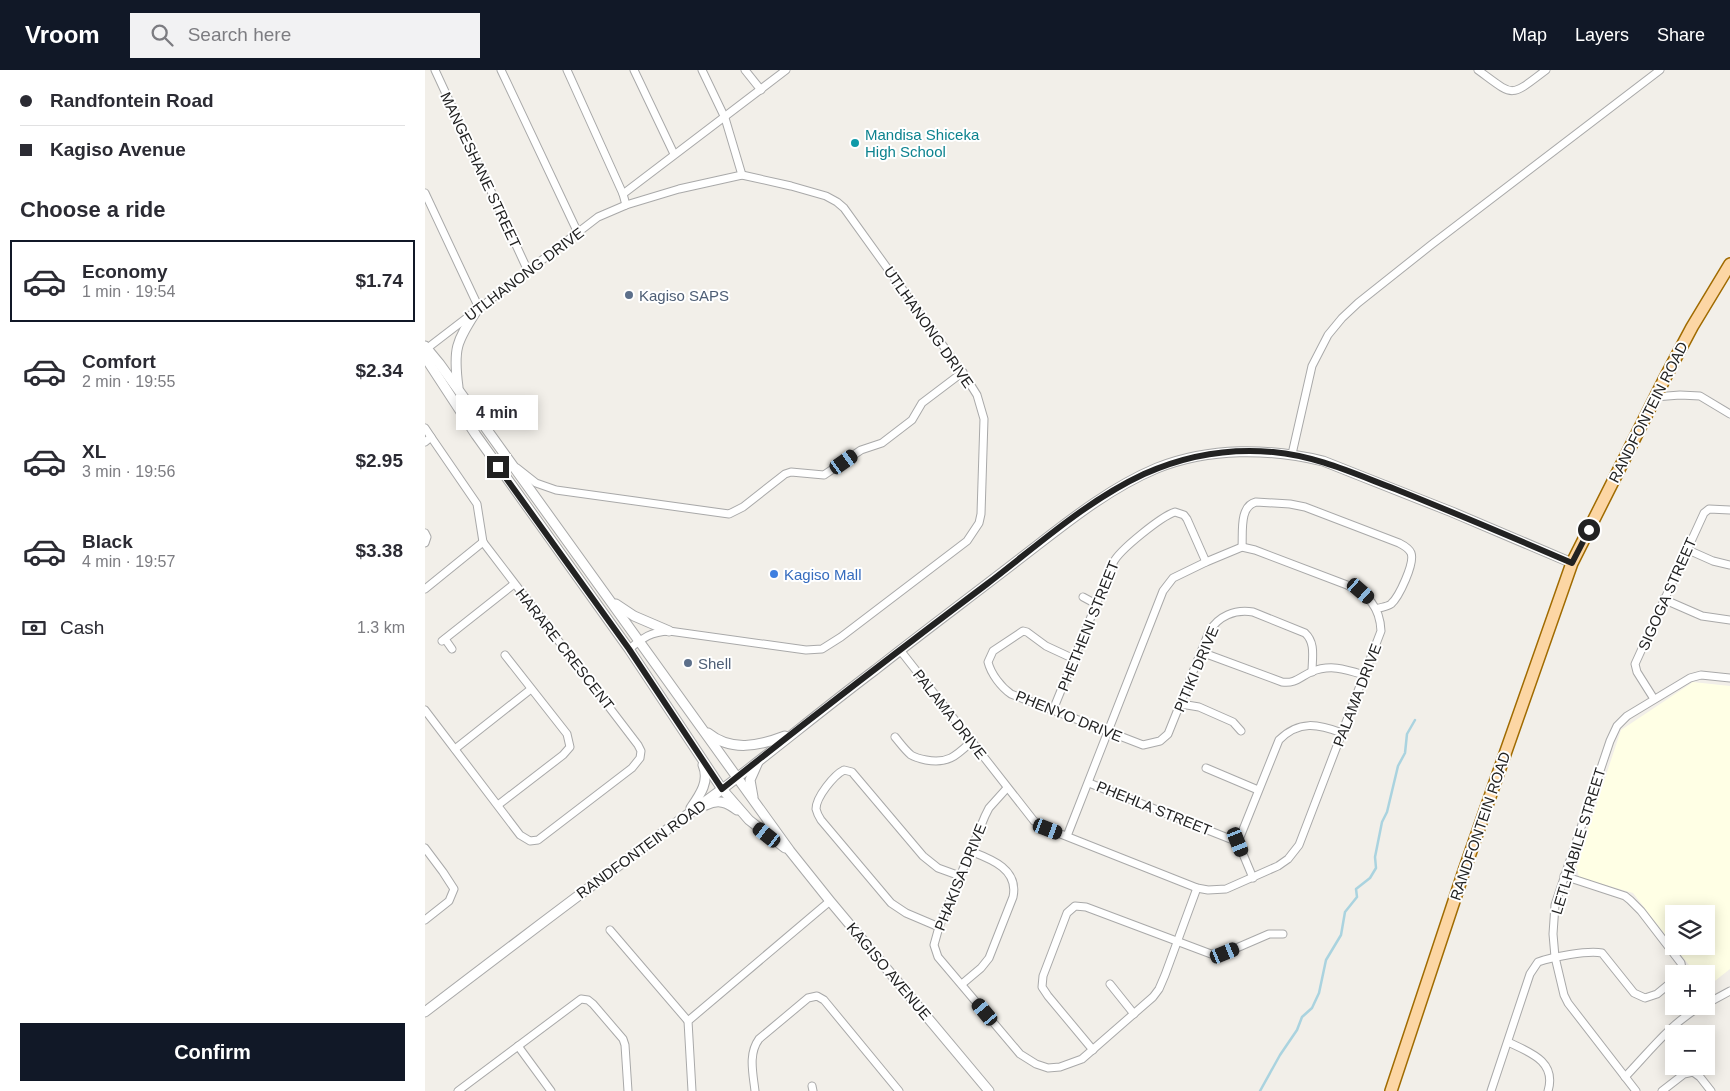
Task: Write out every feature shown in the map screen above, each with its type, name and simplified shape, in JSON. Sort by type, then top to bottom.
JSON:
[{"type":"main road","name":"RANDFONTEIN ROAD","points":[[1391,1091],[1464,871],[1572,563],[1655,397],[1692,327],[1730,264]]},
{"type":"street","name":"MANGESHANE STREET","points":[[435,70],[528,271]]},
{"type":"street","points":[[501,70],[578,232]]},
{"type":"street","points":[[567,70],[623,194],[626,205]]},
{"type":"street","points":[[634,70],[674,154]]},
{"type":"street","points":[[702,70],[725,118],[742,176]]},
{"type":"street","points":[[745,70],[761,90]]},
{"type":"street","points":[[623,194],[786,70]]},
{"type":"street","points":[[1478,70],[1505,90],[1516,92],[1546,70]]},
{"type":"street","points":[[1292,454],[1312,366],[1328,334],[1342,318],[1431,245],[1660,70]]},
{"type":"street","name":"UTLHANONG DRIVE","points":[[426,350],[598,217],[626,205],[679,189],[742,176],[791,186],[826,196],[844,208],[963,372],[981,404],[985,431],[981,514],[979,523],[967,540],[822,649],[806,650],[669,631],[653,633],[629,649]]},
{"type":"street","points":[[425,193],[478,309],[461,335],[457,346],[458,390]]},
{"type":"street","name":"KAGISO AVENUE","points":[[426,350],[440,382],[629,649],[722,789],[749,820],[790,850]]},
{"type":"street","name":"KAGISO AVENUE","points":[[426,350],[458,390],[754,803],[830,901],[989,1091]]},
{"type":"street","points":[[509,462],[536,482],[562,491],[729,514],[743,507],[785,474],[791,472],[824,475],[861,450],[882,443],[912,420],[922,403],[963,372]]},
{"type":"street","points":[[425,374],[440,382]]},
{"type":"street","points":[[1655,397],[1700,396],[1730,414]]},
{"type":"street","points":[[425,428],[428,439],[477,504],[483,542],[425,589]]},
{"type":"street","name":"RANDFONTEIN ROAD","points":[[425,1012],[722,789],[1088,506],[1143,474],[1178,460],[1199,456],[1254,451],[1292,454],[1323,461],[1452,512],[1572,563]]},
{"type":"street","points":[[1067,836],[1165,586],[1173,578],[1242,547],[1255,550],[1361,591],[1369,598],[1376,609],[1389,605],[1396,599],[1411,562],[1411,553],[1399,543],[1305,507],[1290,504],[1251,503],[1245,511],[1242,547]]},
{"type":"street","name":"SIGOGA STREET","points":[[1654,698],[1637,672],[1635,664],[1701,517],[1706,510],[1730,510]]},
{"type":"street","name":"PHETHENI STREET","points":[[1053,710],[1113,562],[1119,553],[1171,513],[1175,512],[1185,515],[1206,562]]},
{"type":"street","points":[[425,533],[427,538],[425,543]]},
{"type":"street","name":"HARARE CRESCENT","points":[[483,542],[574,659],[641,751],[640,758],[633,768],[539,840],[530,841],[520,835],[498,806]]},
{"type":"street","points":[[1686,549],[1713,561],[1730,565]]},
{"type":"street","points":[[452,649],[443,640],[515,584]]},
{"type":"street","points":[[1083,597],[1096,604]]},
{"type":"street","points":[[1663,599],[1702,616],[1730,620]]},
{"type":"street","points":[[609,600],[634,616],[669,631]]},
{"type":"street","name":"PALAMA DRIVE","points":[[900,650],[1034,821],[1197,888],[1208,890],[1226,889],[1278,866],[1295,852],[1381,631],[1381,624],[1376,609]]},
{"type":"street","name":"PITIKI DRIVE","points":[[1143,745],[1160,740],[1168,734],[1209,632],[1216,621],[1233,613],[1253,612],[1300,630],[1309,637],[1312,643],[1312,672]]},
{"type":"street","name":"PHENYO DRIVE","points":[[1074,659],[1055,651],[1023,631],[990,654],[988,662],[989,667],[1007,691],[1143,745]]},
{"type":"street","points":[[1201,652],[1282,682],[1294,682],[1312,672],[1336,666],[1364,675]]},
{"type":"street","points":[[425,710],[498,806],[563,755],[570,747],[567,734],[505,655]]},
{"type":"street","name":"LETLHABILE STREET","points":[[1636,1091],[1564,996],[1555,958],[1553,934],[1555,905],[1613,732],[1627,716],[1683,681],[1695,676],[1730,678]]},
{"type":"street","points":[[455,749],[531,689]]},
{"type":"street","points":[[1181,704],[1199,708],[1233,722],[1241,731]]},
{"type":"street","points":[[698,724],[722,742],[742,746],[765,744],[794,732]]},
{"type":"street","points":[[1253,878],[1238,842],[1276,747],[1283,737],[1303,726],[1325,726],[1342,733]]},
{"type":"street","points":[[895,737],[912,755],[922,760],[933,762],[949,760],[958,755],[971,742]]},
{"type":"street","points":[[689,813],[700,794],[705,779],[705,769],[699,754]]},
{"type":"street","points":[[754,803],[750,780],[759,760]]},
{"type":"street","points":[[1206,768],[1258,790]]},
{"type":"street","points":[[939,927],[906,913],[891,904],[821,820],[816,810],[817,802],[836,776],[844,770],[852,772],[923,856],[938,868],[960,876]]},
{"type":"street","name":"PHEHLA STREET","points":[[1089,783],[1238,842]]},
{"type":"street","name":"PHAKISA DRIVE","points":[[1007,788],[989,808],[970,851],[939,927],[935,939],[935,952],[1020,1054],[1036,1064],[1048,1068],[1060,1068],[1082,1059],[1153,997],[1159,989],[1197,888]]},
{"type":"street","points":[[689,813],[717,801],[733,807],[749,820]]},
{"type":"street","points":[[425,848],[454,889],[449,901],[425,920]]},
{"type":"street","points":[[962,984],[981,968],[989,958],[1013,897],[1015,887],[1013,881],[998,862],[970,851]]},
{"type":"street","points":[[1564,876],[1625,896],[1641,911],[1681,965]]},
{"type":"street","points":[[688,1021],[830,901]]},
{"type":"street","points":[[1093,1050],[1042,987],[1043,976],[1067,913],[1075,906],[1086,907],[1211,954],[1218,954],[1265,936],[1283,934]]},
{"type":"street","points":[[610,930],[688,1021],[692,1091]]},
{"type":"street","points":[[1491,1091],[1532,968],[1538,962],[1594,952],[1602,953],[1634,993],[1645,998],[1657,994],[1665,987]]},
{"type":"street","points":[[1110,984],[1134,1014]]},
{"type":"street","points":[[1715,999],[1730,991]]},
{"type":"street","points":[[755,1091],[752,1055],[754,1046],[759,1039],[807,998],[817,996],[824,1000],[899,1091]]},
{"type":"street","points":[[458,1091],[581,999],[588,1000],[623,1039],[628,1091]]},
{"type":"street","points":[[1625,1077],[1666,1033],[1688,1015]]},
{"type":"street","points":[[1508,1042],[1531,1052],[1543,1063],[1549,1076],[1548,1091]]},
{"type":"street","points":[[518,1046],[551,1091]]},
{"type":"street","points":[[1662,1091],[1684,1074],[1693,1072],[1700,1077],[1711,1091]]},
{"type":"shaded area","points":[[1693,682],[1730,686],[1730,969],[1715,981],[1715,965],[1689,965],[1681,955],[1715,955],[1715,905],[1665,905],[1665,934],[1633,893],[1579,877],[1576,865],[1621,730]]},
{"type":"waterway","points":[[1260,1091],[1280,1055],[1297,1030],[1302,1017],[1312,1008],[1319,993],[1326,960],[1341,935],[1345,912],[1357,897],[1356,889],[1370,878],[1376,868],[1375,857],[1382,822],[1387,812],[1398,766],[1405,753],[1407,734],[1415,720]]},
{"type":"place","name":"Mandisa Shiceka High School","points":[[855,143]]},
{"type":"place","name":"Kagiso SAPS","points":[[629,295]]},
{"type":"place","name":"Kagiso Mall","points":[[774,574]]},
{"type":"place","name":"Shell","points":[[688,663]]},
{"type":"route","points":[[498,467],[629,649],[722,789],[1088,506],[1143,474],[1178,460],[1222,453],[1254,451],[1308,457],[1323,461],[1452,512],[1572,563],[1589,530]]}]
